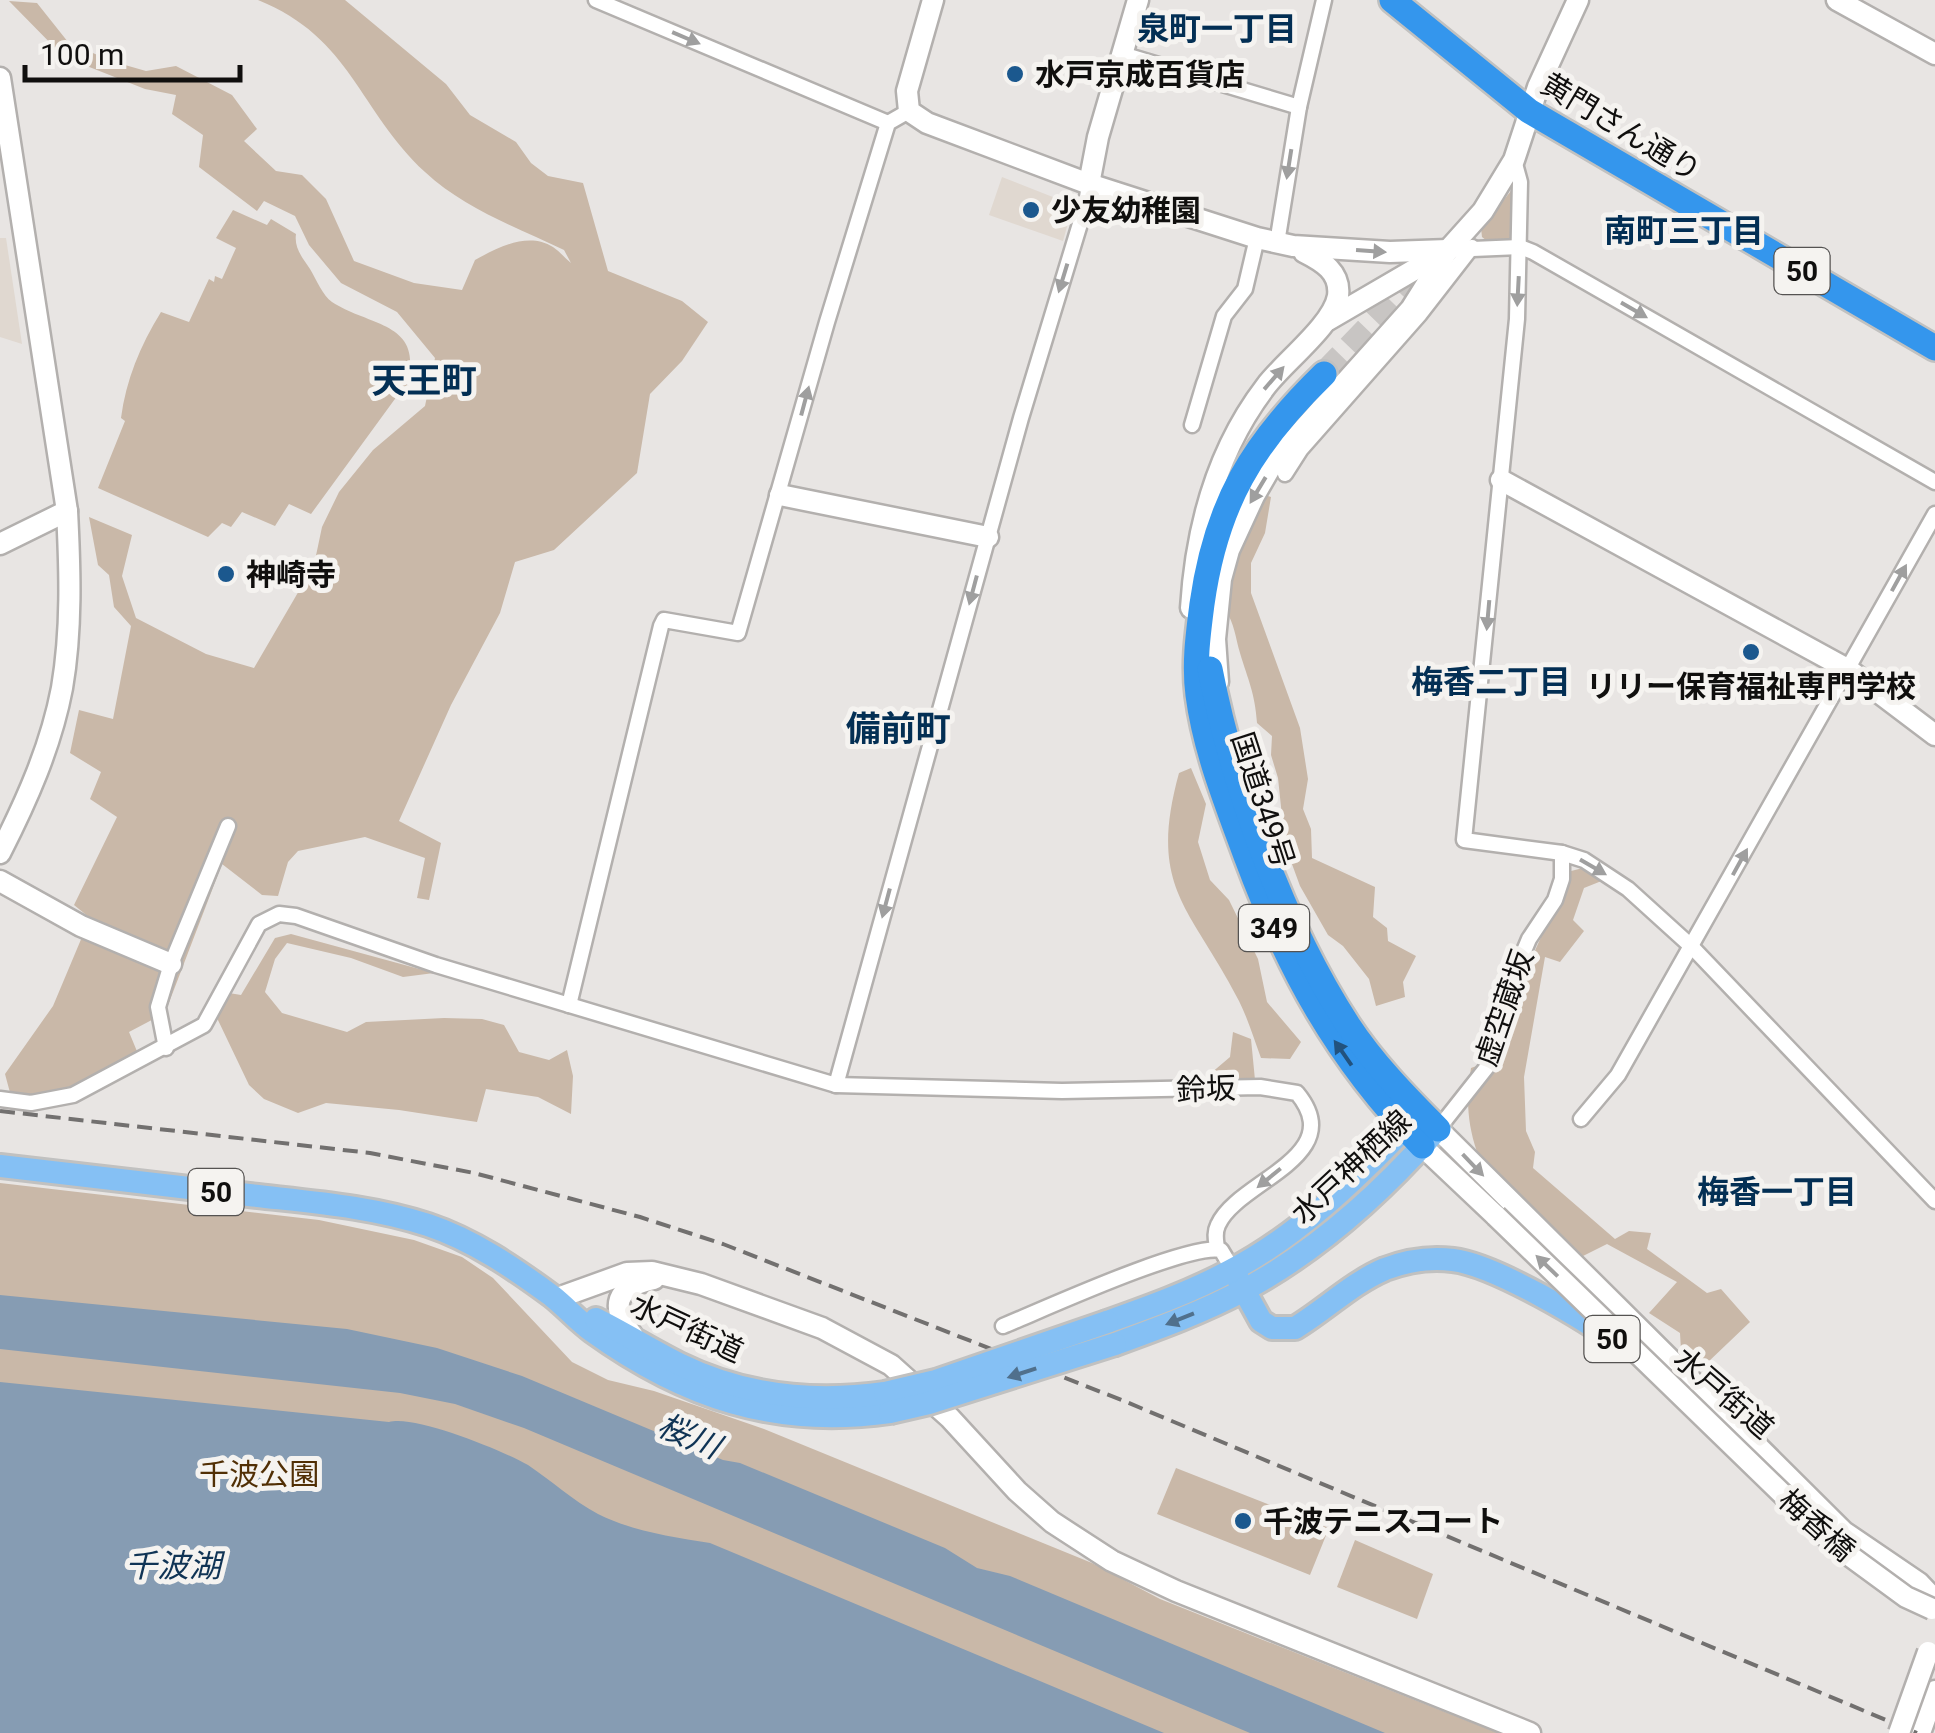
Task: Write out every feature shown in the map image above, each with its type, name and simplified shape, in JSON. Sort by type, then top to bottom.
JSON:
[{"type":"highway","name":"黄門さん通り","points":[[1392,0],[1529,111],[1935,348]]},
{"type":"highway","name":"国道349号","points":[[1324,374],[1284,413],[1249,460],[1221,518],[1202,605],[1195,664],[1198,700],[1226,802],[1293,969],[1348,1060],[1422,1134]]},
{"type":"highway","name":"国道349号","points":[[1202,605],[1208,663],[1224,730],[1273,874],[1329,992],[1422,1134]]},
{"type":"main road","name":"水戸神栖線","points":[[1238,1280],[1334,1197],[1422,1134]]},
{"type":"main road","name":"水戸街道","points":[[0,1166],[393,1215],[469,1242],[556,1298],[690,1369],[752,1390],[823,1398],[928,1403],[1111,1333],[1169,1324],[1238,1280],[1260,1322],[1283,1330],[1295,1328],[1365,1280],[1408,1262],[1455,1260],[1502,1277],[1580,1318],[1634,1356],[1740,1446],[1849,1548],[1935,1614]]},
{"type":"main road","name":"水戸街道","points":[[556,1298],[592,1332],[652,1368],[717,1399],[772,1413],[852,1417],[888,1402]]},
{"type":"street","points":[[596,0],[888,123]]},
{"type":"street","points":[[933,0],[907,91],[910,111],[936,127],[1088,184],[1276,242],[1324,262],[1336,280],[1335,306],[1266,386],[1243,420],[1211,488],[1194,572],[1189,645],[1198,700]]},
{"type":"street","points":[[836,1084],[988,537],[1086,204],[1092,158],[1138,0]]},
{"type":"street","points":[[1192,425],[1224,316],[1276,242],[1298,107],[1324,0]]},
{"type":"street","points":[[1224,730],[1216,664],[1216,608],[1225,564],[1240,522],[1273,463],[1411,308],[1448,250],[1483,211],[1514,160],[1529,111],[1578,0]]},
{"type":"street","points":[[1837,0],[1935,54]]},
{"type":"street","points":[[1122,54],[1298,107]]},
{"type":"street","points":[[0,78],[67,511],[68,604],[62,687],[34,782],[0,852]]},
{"type":"street","points":[[569,1005],[661,626],[664,620],[738,633],[888,123],[910,111]]},
{"type":"street","points":[[1514,160],[1520,182],[1520,247],[1464,840],[1562,853],[1584,860],[1628,889],[1692,947],[1935,1201]]},
{"type":"street","points":[[1276,242],[1390,252],[1520,247],[1935,482]]},
{"type":"street","points":[[1284,474],[1301,448],[1420,314],[1472,247]]},
{"type":"street","points":[[1322,323],[1448,250]]},
{"type":"street","points":[[1501,480],[1848,670],[1935,735]]},
{"type":"street","points":[[780,494],[988,537]]},
{"type":"street","points":[[0,544],[67,511]]},
{"type":"street","points":[[1581,1119],[1618,1075],[1935,514]]},
{"type":"street","points":[[0,1099],[32,1102],[73,1095],[166,1048],[158,1006],[171,964],[228,826]]},
{"type":"street","name":"虚空蔵坂","points":[[1422,1134],[1458,1106],[1487,1067],[1489,1034],[1528,939],[1554,900],[1562,878],[1562,853]]},
{"type":"street","points":[[0,880],[81,926],[171,964]]},
{"type":"street","name":"鈴坂","points":[[166,1048],[204,1026],[258,924],[278,914],[836,1084],[1141,1091],[1271,1088],[1297,1092],[1310,1117],[1305,1145],[1223,1216],[1216,1230],[1217,1248]]},
{"type":"street","points":[[1422,1134],[1502,1209]]},
{"type":"street","name":"梅香橋","points":[[1502,1209],[1844,1532],[1919,1583],[1935,1600]]},
{"type":"street","name":"梅香橋","points":[[1502,1209],[1835,1546],[1935,1614]]},
{"type":"street","points":[[1003,1326],[1134,1273],[1217,1248],[1224,1253],[1238,1280]]},
{"type":"street","points":[[556,1298],[626,1273],[652,1272],[822,1328],[891,1366],[950,1418],[1017,1492],[1052,1522],[1112,1561],[1176,1591],[1530,1733]]},
{"type":"street","points":[[633,1336],[619,1314],[622,1294],[648,1280],[676,1277]]},
{"type":"street","points":[[1898,1733],[1928,1652],[1935,1643]]},
{"type":"street","points":[[1920,1733],[1935,1691]]},
{"type":"shaded area","name":"少友幼稚園","points":[[1002,177],[1073,205],[1063,241],[989,215]]},
{"type":"shaded area","points":[[0,238],[6,238],[22,344],[0,337]]},
{"type":"green space","points":[[258,0],[345,0],[446,84],[470,115],[516,142],[531,163],[548,176],[583,183],[608,271],[682,301],[708,322],[682,361],[650,394],[637,473],[554,550],[515,562],[500,613],[451,705],[399,821],[441,843],[429,900],[417,898],[425,858],[365,837],[298,851],[288,862],[278,896],[262,895],[222,864],[165,1013],[129,1032],[141,1061],[73,1095],[12,1100],[5,1074],[53,1006],[90,918],[74,905],[117,817],[90,799],[101,772],[70,753],[79,710],[113,719],[131,626],[114,607],[109,575],[98,565],[89,517],[132,535],[122,576],[136,618],[206,654],[254,668],[314,565],[322,527],[339,492],[373,450],[425,406],[435,358],[397,312],[341,283],[309,245],[295,216],[264,201],[257,211],[199,167],[203,135],[172,114],[176,95],[145,89],[64,57],[9,1],[37,3],[68,42],[111,61],[146,71],[176,66],[232,95],[257,129],[244,141],[276,171],[302,175],[326,199],[354,261],[414,283],[462,290],[475,260],[513,243],[543,242],[571,263],[564,250],[492,216],[440,185],[402,148],[352,77],[314,34]]},
{"type":"green space","points":[[1515,186],[1515,239],[1487,241],[1481,228]]},
{"type":"green space","points":[[233,210],[267,225],[271,219],[296,234],[299,252],[326,296],[403,339],[409,351],[410,368],[405,391],[400,392],[311,514],[289,504],[275,526],[242,512],[231,527],[222,523],[208,537],[98,488],[125,421],[121,418],[126,390],[147,338],[161,312],[189,322],[209,279],[222,279],[236,248],[216,238]]},
{"type":"green space","points":[[1262,494],[1271,497],[1265,533],[1251,563],[1251,593],[1300,728],[1308,779],[1303,809],[1311,829],[1312,858],[1375,887],[1373,917],[1387,928],[1388,941],[1416,956],[1403,982],[1405,997],[1376,1006],[1369,979],[1343,946],[1328,935],[1300,886],[1285,845],[1278,778],[1271,755],[1272,736],[1257,723],[1251,687],[1225,609],[1230,570]]},
{"type":"green space","points":[[1191,768],[1206,804],[1198,842],[1210,880],[1229,900],[1258,959],[1267,1002],[1301,1042],[1290,1059],[1261,1058],[1239,1001],[1179,895],[1168,844],[1170,812],[1179,773]]},
{"type":"green space","points":[[1587,867],[1604,880],[1584,888],[1573,920],[1584,931],[1560,962],[1545,957],[1524,1077],[1526,1131],[1535,1152],[1533,1168],[1615,1239],[1629,1231],[1651,1233],[1647,1249],[1707,1293],[1721,1289],[1750,1322],[1706,1364],[1681,1350],[1680,1333],[1649,1313],[1677,1282],[1607,1244],[1583,1256],[1477,1152],[1474,1141],[1468,1110],[1471,1068],[1493,1060],[1503,1021],[1571,871]]},
{"type":"green space","points":[[291,934],[434,973],[403,977],[351,958],[287,943],[275,959],[265,992],[282,1013],[347,1032],[366,1022],[444,1018],[482,1019],[504,1025],[519,1052],[549,1060],[567,1050],[573,1076],[571,1114],[538,1097],[486,1089],[477,1122],[326,1103],[298,1113],[264,1099],[249,1085],[217,1018],[229,993],[241,995],[275,938]]},
{"type":"green space","points":[[1233,1032],[1251,1039],[1255,1080],[1212,1081],[1210,1074],[1230,1057]]},
{"type":"green space","name":"千波公園","points":[[0,1183],[319,1220],[414,1240],[462,1257],[493,1278],[572,1362],[608,1380],[654,1391],[764,1429],[1092,1563],[1160,1599],[1498,1733],[0,1733]]},
{"type":"green space","name":"千波テニスコート","points":[[1176,1468],[1329,1528],[1310,1575],[1157,1514]]},
{"type":"green space","points":[[1355,1540],[1433,1574],[1417,1619],[1337,1587]]},
{"type":"water","points":[[0,1295],[347,1329],[437,1348],[522,1376],[723,1460],[740,1463],[945,1548],[977,1568],[1010,1576],[1385,1733],[1250,1733],[524,1428],[455,1404],[400,1393],[0,1349]]},
{"type":"water","name":"千波湖","points":[[0,1382],[401,1421],[438,1428],[528,1465],[579,1503],[611,1520],[652,1533],[710,1543],[1164,1733],[0,1733]]},
{"type":"tunnel","points":[[1324,374],[1434,260]]},
{"type":"railway","points":[[0,1111],[370,1153],[474,1173],[640,1217],[723,1244],[1124,1401],[1917,1733]]},
{"type":"place","name":"水戸京成百貨店","points":[[1015,74]]},
{"type":"place","name":"少友幼稚園","points":[[1031,210]]},
{"type":"place","name":"神崎寺","points":[[226,574]]},
{"type":"place","name":"リリー保育福祉専門学校","points":[[1751,652]]},
{"type":"place","name":"千波テニスコート","points":[[1243,1521]]},
{"type":"district","name":"泉町一丁目","points":[[1217,29]]},
{"type":"district","name":"南町三丁目","points":[[1684,231]]},
{"type":"district","name":"天王町","points":[[424,381]]},
{"type":"district","name":"梅香二丁目","points":[[1491,682]]},
{"type":"district","name":"備前町","points":[[898,729]]},
{"type":"district","name":"梅香一丁目","points":[[1777,1192]]},
{"type":"water label","name":"桜川","points":[[689,1436]]}]
